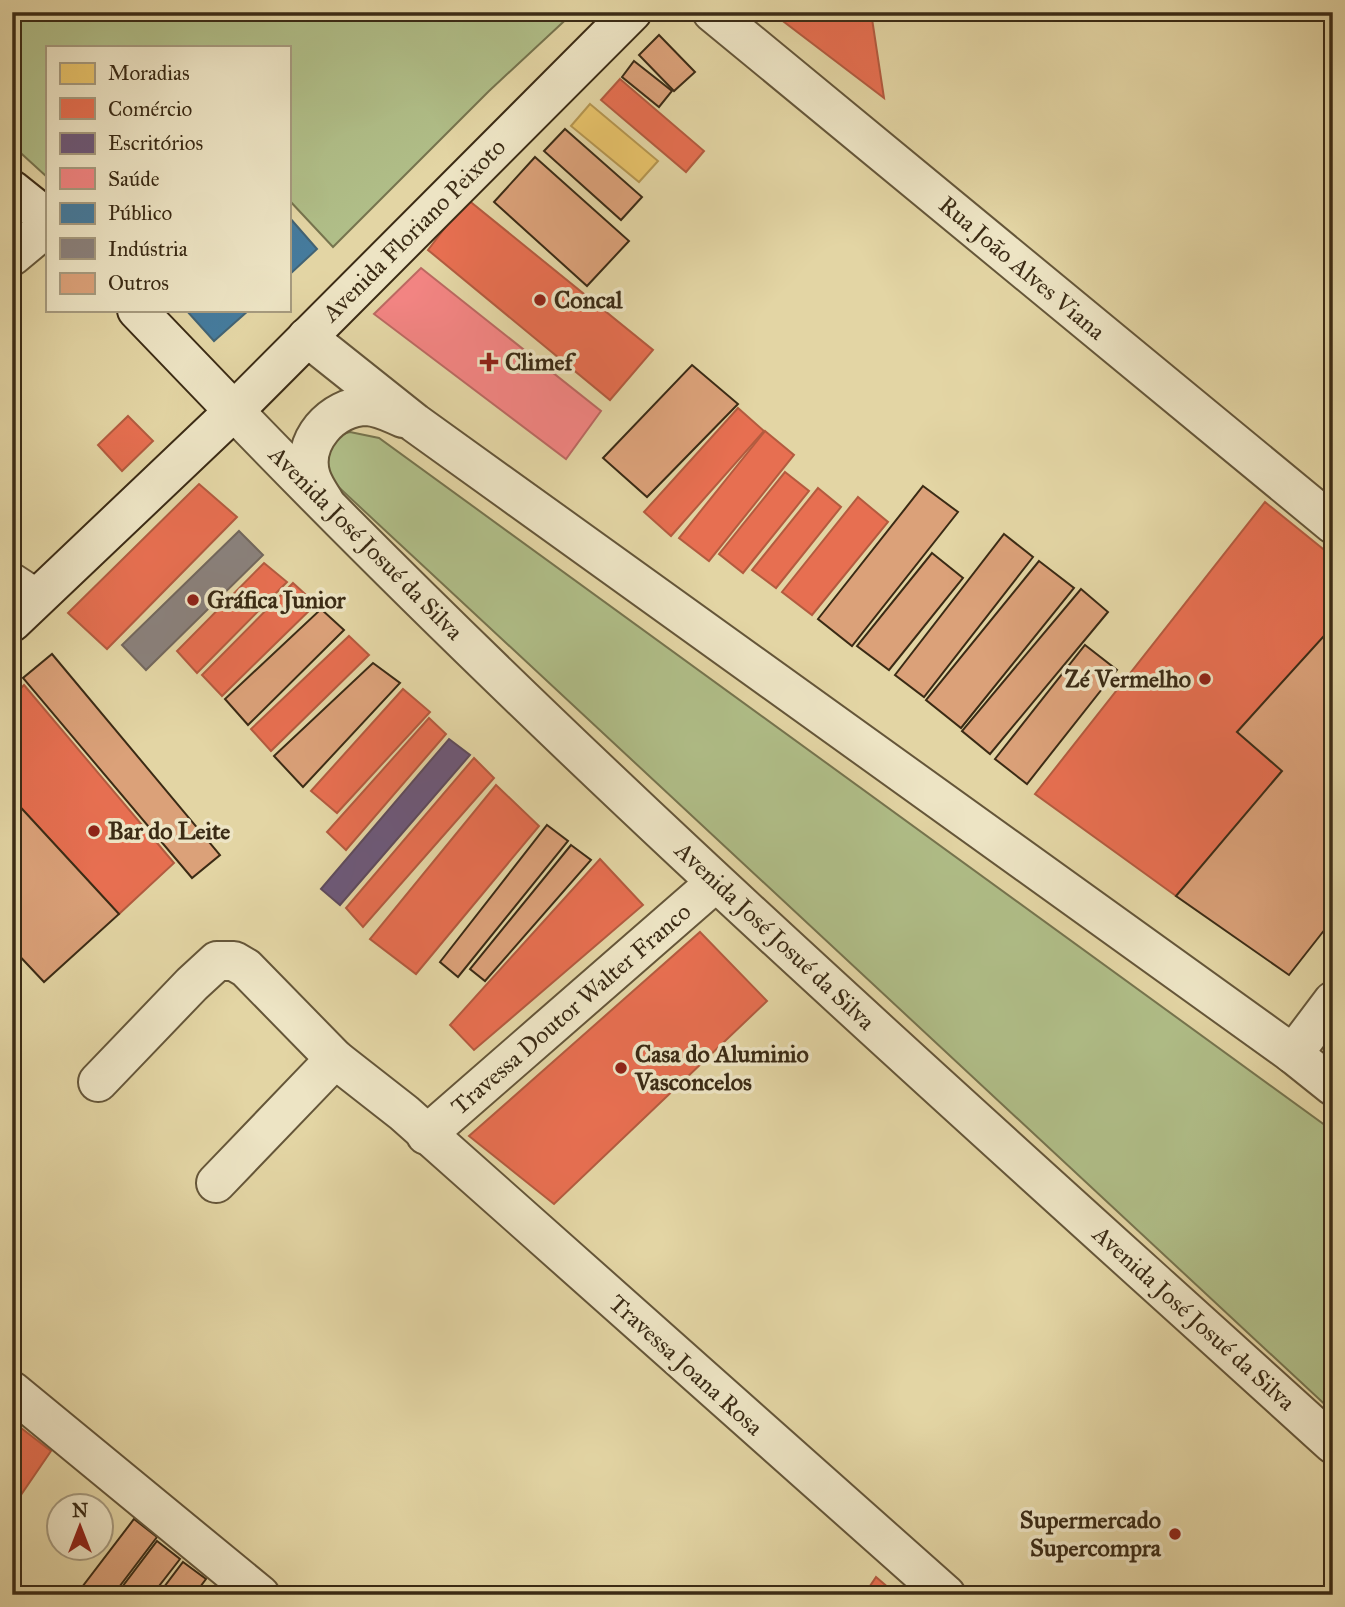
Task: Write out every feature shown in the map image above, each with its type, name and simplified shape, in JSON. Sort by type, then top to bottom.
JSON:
[{"type":"street","name":"Avenida Floriano Peixoto","points":[[20,601],[234,411],[632,12]]},
{"type":"street","name":"Rua João Alves Viana","points":[[712,12],[1333,524]]},
{"type":"street","points":[[12,190],[46,217]]},
{"type":"street","points":[[12,256],[46,228]]},
{"type":"street","name":"Avenida José Josué da Silva","points":[[138,312],[335,515],[715,883],[1333,1444]]},
{"type":"street","points":[[307,337],[415,423],[1293,1054],[1333,1086]]},
{"type":"street","points":[[335,515],[310,475],[312,445],[318,431],[340,412],[354,407],[383,409],[415,423]]},
{"type":"street","name":"Travessa Doutor Walter Franco","points":[[426,1135],[715,883]]},
{"type":"street","name":"Travessa Joana Rosa","points":[[98,1082],[217,961],[234,961],[246,968],[335,1059],[404,1113],[946,1595]]},
{"type":"street","points":[[1293,1054],[1333,1001]]},
{"type":"street","points":[[216,1183],[335,1059]]},
{"type":"street","points":[[12,1391],[260,1595]]},
{"type":"green space","points":[[12,12],[574,12],[489,91],[333,247],[290,201],[290,46],[46,46],[46,176],[12,145]]},
{"type":"green space","points":[[350,432],[379,438],[1333,1131],[1333,1412],[332,481],[325,462],[331,437]]},
{"type":"building: Moradias","points":[[590,104],[658,161],[639,182],[571,126]]},
{"type":"building: Comércio","points":[[771,12],[871,12],[884,98]]},
{"type":"building: Comércio","points":[[620,79],[704,151],[686,172],[601,100]]},
{"type":"building: Comércio","name":"Concal","points":[[467,199],[653,350],[610,400],[428,250]]},
{"type":"building: Comércio","points":[[738,408],[764,431],[671,536],[644,512]]},
{"type":"building: Comércio","points":[[128,416],[153,441],[122,471],[98,445]]},
{"type":"building: Comércio","points":[[765,431],[794,455],[709,561],[679,538]]},
{"type":"building: Comércio","points":[[785,472],[809,491],[743,573],[719,554]]},
{"type":"building: Comércio","points":[[199,484],[237,517],[107,649],[68,613]]},
{"type":"building: Comércio","points":[[818,488],[841,507],[776,588],[752,570]]},
{"type":"building: Comércio","points":[[858,497],[888,522],[812,615],[782,592]]},
{"type":"building: Comércio","name":"Zé Vermelho","points":[[1265,502],[1333,557],[1333,626],[1237,732],[1282,771],[1176,896],[1035,794]]},
{"type":"building: Comércio","points":[[264,563],[287,582],[197,673],[177,651]]},
{"type":"building: Comércio","points":[[293,583],[316,604],[222,696],[202,675]]},
{"type":"building: Comércio","points":[[349,636],[369,655],[271,751],[251,729]]},
{"type":"building: Comércio","name":"Bar do Leite","points":[[24,685],[174,863],[119,914],[12,798],[12,697]]},
{"type":"building: Comércio","points":[[403,689],[430,712],[337,813],[311,791]]},
{"type":"building: Comércio","points":[[429,718],[446,734],[346,850],[327,832]]},
{"type":"building: Comércio","points":[[474,758],[494,778],[363,927],[346,908]]},
{"type":"building: Comércio","points":[[496,785],[539,826],[416,974],[370,939]]},
{"type":"building: Comércio","points":[[600,859],[643,905],[474,1050],[450,1025]]},
{"type":"building: Comércio","name":"Casa do Aluminio Vasconcelos","points":[[700,932],[767,1001],[554,1204],[469,1136]]},
{"type":"building: Comércio","points":[[12,1421],[51,1451],[12,1508]]},
{"type":"building: Comércio","points":[[876,1577],[897,1595],[864,1595]]},
{"type":"building: Escritórios","points":[[449,739],[470,755],[340,905],[321,889]]},
{"type":"building: Saúde","name":"Climef","points":[[421,268],[601,411],[566,459],[374,314]]},
{"type":"building: Público","points":[[290,218],[317,249],[290,274]]},
{"type":"building: Público","points":[[188,312],[247,312],[214,341]]},
{"type":"building: Indústria","name":"Gráfica Junior","points":[[239,531],[263,555],[146,670],[122,645]]},
{"type":"building: Outros","points":[[659,35],[695,72],[674,91],[639,55]]},
{"type":"building: Outros","points":[[634,61],[672,91],[659,107],[622,77]]},
{"type":"building: Outros","points":[[565,129],[642,197],[621,220],[544,151]]},
{"type":"building: Outros","points":[[535,157],[629,241],[587,286],[494,202]]},
{"type":"building: Outros","points":[[692,365],[738,404],[647,497],[603,458]]},
{"type":"building: Outros","points":[[923,486],[958,512],[852,646],[818,619]]},
{"type":"building: Outros","points":[[1004,534],[1033,557],[924,697],[895,675]]},
{"type":"building: Outros","points":[[932,553],[963,578],[889,670],[857,646]]},
{"type":"building: Outros","points":[[1039,561],[1074,588],[961,728],[926,700]]},
{"type":"building: Outros","points":[[1081,589],[1108,612],[990,754],[962,731]]},
{"type":"building: Outros","points":[[321,609],[344,630],[248,725],[225,699]]},
{"type":"building: Outros","points":[[1333,626],[1333,919],[1289,975],[1176,896],[1282,771],[1237,732]]},
{"type":"building: Outros","points":[[1085,645],[1117,670],[1027,784],[995,759]]},
{"type":"building: Outros","points":[[52,654],[220,855],[192,878],[23,678]]},
{"type":"building: Outros","points":[[373,663],[400,683],[303,787],[274,756]]},
{"type":"building: Outros","points":[[12,798],[119,914],[44,982],[12,948]]},
{"type":"building: Outros","points":[[547,825],[568,841],[458,977],[440,962]]},
{"type":"building: Outros","points":[[571,845],[591,860],[485,981],[470,969]]},
{"type":"building: Outros","points":[[134,1519],[157,1537],[113,1595],[76,1595],[101,1562],[116,1562],[116,1543]]},
{"type":"building: Outros","points":[[157,1541],[180,1559],[152,1595],[116,1595]]},
{"type":"building: Outros","points":[[183,1562],[206,1579],[194,1595],[158,1595]]},
{"type":"place","name":"Concal","points":[[540,300]]},
{"type":"place","name":"Climef","points":[[489,362]]},
{"type":"place","name":"Gráfica Junior","points":[[193,600]]},
{"type":"place","name":"Zé Vermelho","points":[[1205,679]]},
{"type":"place","name":"Bar do Leite","points":[[94,831]]},
{"type":"place","name":"Casa do Aluminio Vasconcelos","points":[[621,1068]]},
{"type":"place","name":"Supermercado Supercompra","points":[[1175,1534]]}]
